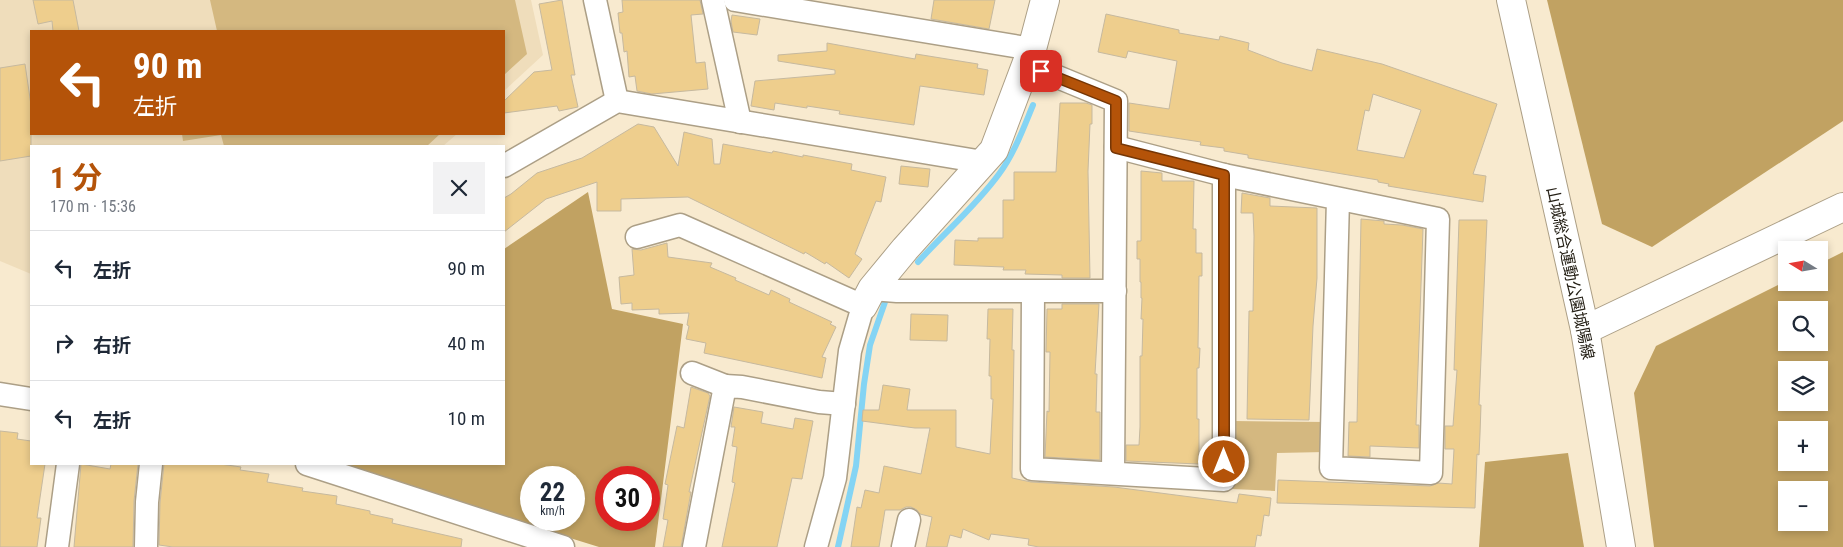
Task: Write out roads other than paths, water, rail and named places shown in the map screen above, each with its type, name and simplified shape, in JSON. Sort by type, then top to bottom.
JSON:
[{"type":"street","points":[[595,0],[617,101]]},
{"type":"street","points":[[713,0],[740,122]]},
{"type":"street","points":[[735,0],[795,5],[1029,56],[1116,101],[1113,473]]},
{"type":"street","points":[[816,547],[835,478],[850,351],[867,298],[994,150],[1029,56],[1045,0]]},
{"type":"street","name":"山城総合運動公園城陽線","points":[[1511,0],[1584,330],[1621,547]]},
{"type":"street","points":[[505,165],[617,101],[983,162]]},
{"type":"street","points":[[1116,148],[1224,175],[1438,219],[1431,473],[1332,468],[1338,199]]},
{"type":"street","points":[[1033,292],[1032,469],[1224,480],[1224,175]]},
{"type":"street","points":[[1584,330],[1843,207]]},
{"type":"street","points":[[637,237],[680,225],[867,298],[897,291],[1115,291]]},
{"type":"street","points":[[692,373],[725,386],[742,387],[819,402],[844,404]]},
{"type":"street","points":[[694,547],[725,386]]},
{"type":"street","points":[[0,394],[30,399]]},
{"type":"street","points":[[57,547],[68,465]]},
{"type":"street","points":[[146,547],[147,502],[151,465]]},
{"type":"street","points":[[310,465],[563,547]]},
{"type":"street","points":[[1616,515],[1634,547]]},
{"type":"street","points":[[903,547],[909,520]]},
{"type":"waterway","points":[[918,262],[970,208],[999,174],[1014,150],[1033,105]]},
{"type":"waterway","points":[[838,547],[856,466],[870,345],[885,302]]}]
